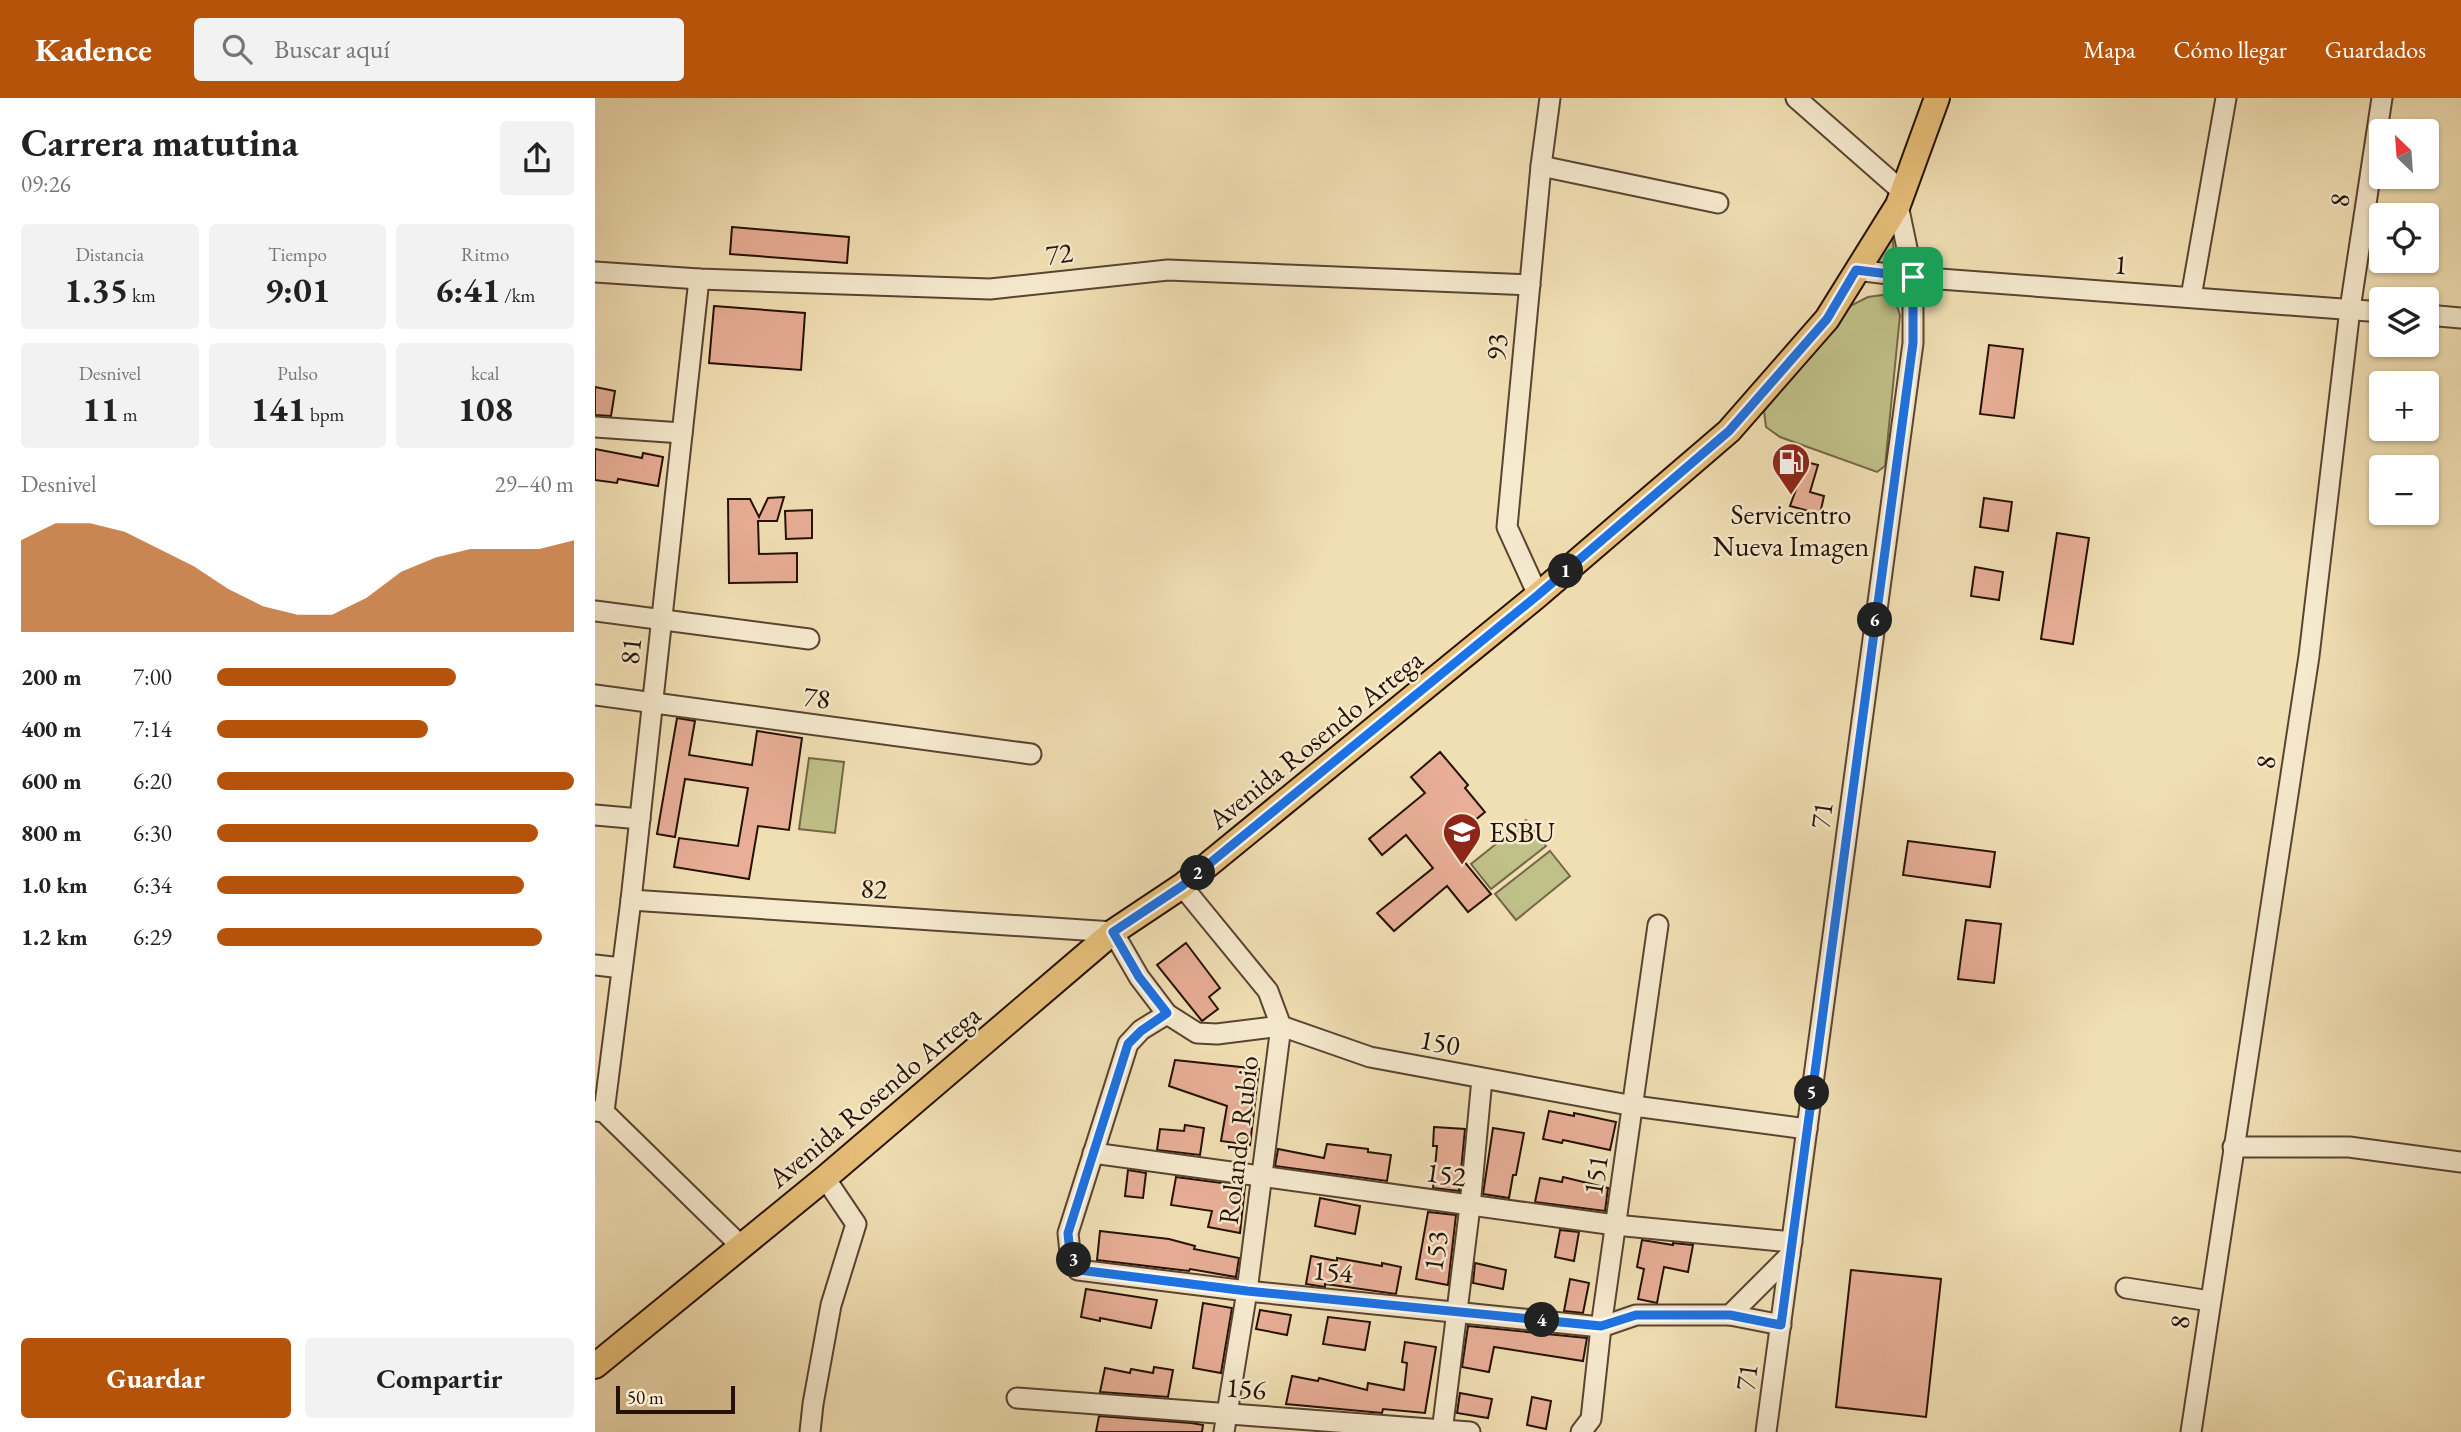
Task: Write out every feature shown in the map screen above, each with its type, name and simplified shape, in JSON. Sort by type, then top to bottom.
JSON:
[{"type":"main road","name":"Avenida Rosendo Artega","points":[[596,1364],[825,1178],[1113,932],[1182,886],[1538,595],[1729,431],[1827,319],[1900,198],[1937,98]]},
{"type":"street","name":"93","points":[[1538,595],[1507,527],[1541,166],[1550,98]]},
{"type":"street","points":[[1796,98],[1900,198]]},
{"type":"street","points":[[2191,297],[2226,98]]},
{"type":"street","name":"8","points":[[2191,1432],[2309,656],[2350,309],[2382,98]]},
{"type":"street","points":[[1541,166],[1718,202]]},
{"type":"street","name":"71","points":[[1766,1432],[1913,343],[1913,277],[1900,198]]},
{"type":"street","name":"72","points":[[595,272],[699,279],[990,289],[1168,270],[1530,285]]},
{"type":"street","name":"1","points":[[1856,270],[1913,277],[2369,311]]},
{"type":"street","name":"81","points":[[600,1111],[631,900],[699,279]]},
{"type":"street","points":[[2439,316],[2461,318]]},
{"type":"street","points":[[595,427],[683,433]]},
{"type":"street","points":[[595,611],[809,639]]},
{"type":"street","name":"78","points":[[595,695],[1031,754]]},
{"type":"street","points":[[595,815],[640,819]]},
{"type":"street","name":"Rolando Rubio","points":[[1182,886],[1268,991],[1281,1026],[1247,1291],[1225,1423]]},
{"type":"street","name":"82","points":[[631,900],[1113,932]]},
{"type":"street","name":"151","points":[[1581,1432],[1591,1419],[1601,1326],[1658,925]]},
{"type":"street","name":"150","points":[[1113,932],[1139,977],[1167,1013],[1197,1033],[1217,1034],[1281,1026],[1370,1057],[1482,1079],[1634,1106],[1807,1129]]},
{"type":"street","points":[[595,964],[622,968]]},
{"type":"street","points":[[1093,1153],[1128,1044],[1167,1013]]},
{"type":"street","name":"153","points":[[1442,1431],[1470,1206],[1482,1079]]},
{"type":"street","points":[[600,1111],[741,1246]]},
{"type":"street","points":[[2233,1147],[2349,1147],[2461,1162]]},
{"type":"street","name":"152","points":[[1093,1153],[1791,1248]]},
{"type":"street","name":"154","points":[[1093,1153],[1068,1233],[1070,1253],[1079,1270],[1247,1291],[1601,1326]]},
{"type":"street","points":[[810,1432],[831,1305],[856,1224],[825,1178]]},
{"type":"street","points":[[1730,1315],[1791,1248]]},
{"type":"street","points":[[2126,1288],[2210,1301]]},
{"type":"street","points":[[1601,1326],[1636,1315],[1730,1315],[1781,1325]]},
{"type":"street","name":"156","points":[[1017,1398],[1225,1423],[1470,1432]]},
{"type":"green space","points":[[1892,231],[1895,266],[1873,264]]},
{"type":"green space","points":[[1882,295],[1895,300],[1900,315],[1885,466],[1877,472],[1780,437],[1766,427],[1764,411],[1848,307],[1868,297]]},
{"type":"green space","points":[[809,758],[844,762],[835,833],[799,829]]},
{"type":"green space","points":[[1526,820],[1546,846],[1491,889],[1471,864]]},
{"type":"green space","points":[[1550,851],[1570,876],[1516,920],[1495,894]]},
{"type":"building","points":[[732,227],[849,237],[847,263],[730,254]]},
{"type":"building","points":[[714,306],[805,313],[801,370],[709,363]]},
{"type":"building","points":[[1989,345],[2023,349],[2014,418],[1980,414]]},
{"type":"building","points":[[595,387],[615,391],[611,416],[595,415]]},
{"type":"building","points":[[595,449],[642,458],[643,453],[663,457],[658,486],[618,479],[617,483],[595,480]]},
{"type":"building","points":[[1806,462],[1818,465],[1810,492],[1824,496],[1820,514],[1790,506]]},
{"type":"building","points":[[784,497],[777,521],[758,521],[759,554],[797,553],[797,582],[729,583],[728,499],[750,499],[759,517],[768,498]]},
{"type":"building","points":[[1984,498],[2012,502],[2008,531],[1980,527]]},
{"type":"building","points":[[812,510],[812,538],[786,539],[785,511]]},
{"type":"building","points":[[2057,533],[2089,538],[2073,644],[2041,639]]},
{"type":"building","points":[[1975,567],[2003,572],[1999,600],[1971,596]]},
{"type":"building","points":[[677,718],[695,721],[689,755],[752,765],[757,731],[802,738],[789,830],[758,826],[749,879],[674,867],[679,838],[738,846],[748,788],[685,779],[675,837],[657,834]]},
{"type":"building","points":[[1440,752],[1468,785],[1465,788],[1485,812],[1448,842],[1491,894],[1468,912],[1447,886],[1394,931],[1377,913],[1433,868],[1406,835],[1382,855],[1369,839],[1425,793],[1411,777]]},
{"type":"building","points":[[1908,841],[1995,852],[1990,887],[1903,875]]},
{"type":"building","points":[[1966,920],[2001,924],[1994,983],[1958,979]]},
{"type":"building","points":[[1186,943],[1220,988],[1209,997],[1218,1009],[1202,1021],[1157,965]]},
{"type":"building","points":[[1175,1060],[1259,1069],[1250,1145],[1221,1141],[1227,1106],[1169,1086]]},
{"type":"building","points":[[1549,1111],[1616,1122],[1610,1150],[1563,1140],[1562,1143],[1543,1139]]},
{"type":"building","points":[[1185,1125],[1204,1128],[1200,1155],[1157,1150],[1160,1129],[1184,1131]]},
{"type":"building","points":[[1434,1127],[1465,1129],[1459,1191],[1433,1188],[1437,1146],[1433,1146]]},
{"type":"building","points":[[1493,1128],[1524,1133],[1509,1198],[1483,1194]]},
{"type":"building","points":[[1327,1144],[1391,1155],[1387,1181],[1275,1166],[1278,1149],[1324,1158]]},
{"type":"building","points":[[1128,1170],[1146,1173],[1143,1198],[1125,1196]]},
{"type":"building","points":[[1176,1177],[1245,1186],[1240,1233],[1208,1227],[1212,1211],[1171,1205]]},
{"type":"building","points":[[1563,1177],[1608,1188],[1605,1211],[1535,1202],[1540,1178],[1562,1182]]},
{"type":"building","points":[[1320,1198],[1360,1206],[1355,1234],[1315,1226]]},
{"type":"building","points":[[1428,1212],[1456,1215],[1448,1285],[1416,1279]]},
{"type":"building","points":[[1560,1230],[1579,1232],[1574,1261],[1555,1257]]},
{"type":"building","points":[[1100,1231],[1169,1239],[1195,1246],[1194,1249],[1239,1258],[1236,1277],[1190,1269],[1097,1260]]},
{"type":"building","points":[[1642,1240],[1693,1245],[1688,1272],[1664,1267],[1657,1303],[1638,1299],[1644,1269],[1637,1267]]},
{"type":"building","points":[[1311,1256],[1401,1267],[1396,1294],[1306,1284]]},
{"type":"building","points":[[1475,1263],[1506,1270],[1503,1289],[1473,1283]]},
{"type":"building","points":[[1851,1270],[1941,1279],[1926,1417],[1836,1407]]},
{"type":"building","points":[[1570,1279],[1589,1283],[1583,1313],[1564,1311]]},
{"type":"building","points":[[1086,1289],[1157,1300],[1151,1328],[1081,1317]]},
{"type":"building","points":[[1203,1303],[1232,1308],[1221,1373],[1193,1368]]},
{"type":"building","points":[[1260,1310],[1291,1315],[1287,1335],[1256,1329]]},
{"type":"building","points":[[1328,1317],[1370,1322],[1365,1350],[1323,1344]]},
{"type":"building","points":[[1468,1326],[1587,1338],[1583,1361],[1494,1347],[1489,1372],[1462,1367]]},
{"type":"building","points":[[1405,1342],[1436,1347],[1425,1413],[1383,1409],[1382,1413],[1286,1404],[1292,1376],[1318,1381],[1319,1378],[1367,1390],[1368,1383],[1404,1390],[1407,1363],[1402,1362]]},
{"type":"building","points":[[1154,1367],[1173,1370],[1168,1397],[1100,1392],[1105,1368],[1130,1373],[1131,1369],[1153,1373]]},
{"type":"building","points":[[1460,1393],[1492,1399],[1488,1418],[1457,1413]]},
{"type":"building","points":[[1532,1397],[1551,1401],[1546,1429],[1527,1425]]},
{"type":"building","points":[[1099,1416],[1203,1425],[1202,1432],[1096,1432]]},
{"type":"place","name":"Servicentro Nueva Imagen","points":[[1791,496]]},
{"type":"place","name":"ESBU","points":[[1462,866]]},
{"type":"route","points":[[1856,270],[1913,277],[1913,343],[1781,1325],[1730,1315],[1636,1315],[1601,1326],[1247,1291],[1079,1270],[1070,1253],[1068,1233],[1128,1044],[1167,1013],[1139,977],[1113,932],[1182,886],[1538,595],[1729,431],[1827,319],[1856,270]]}]
